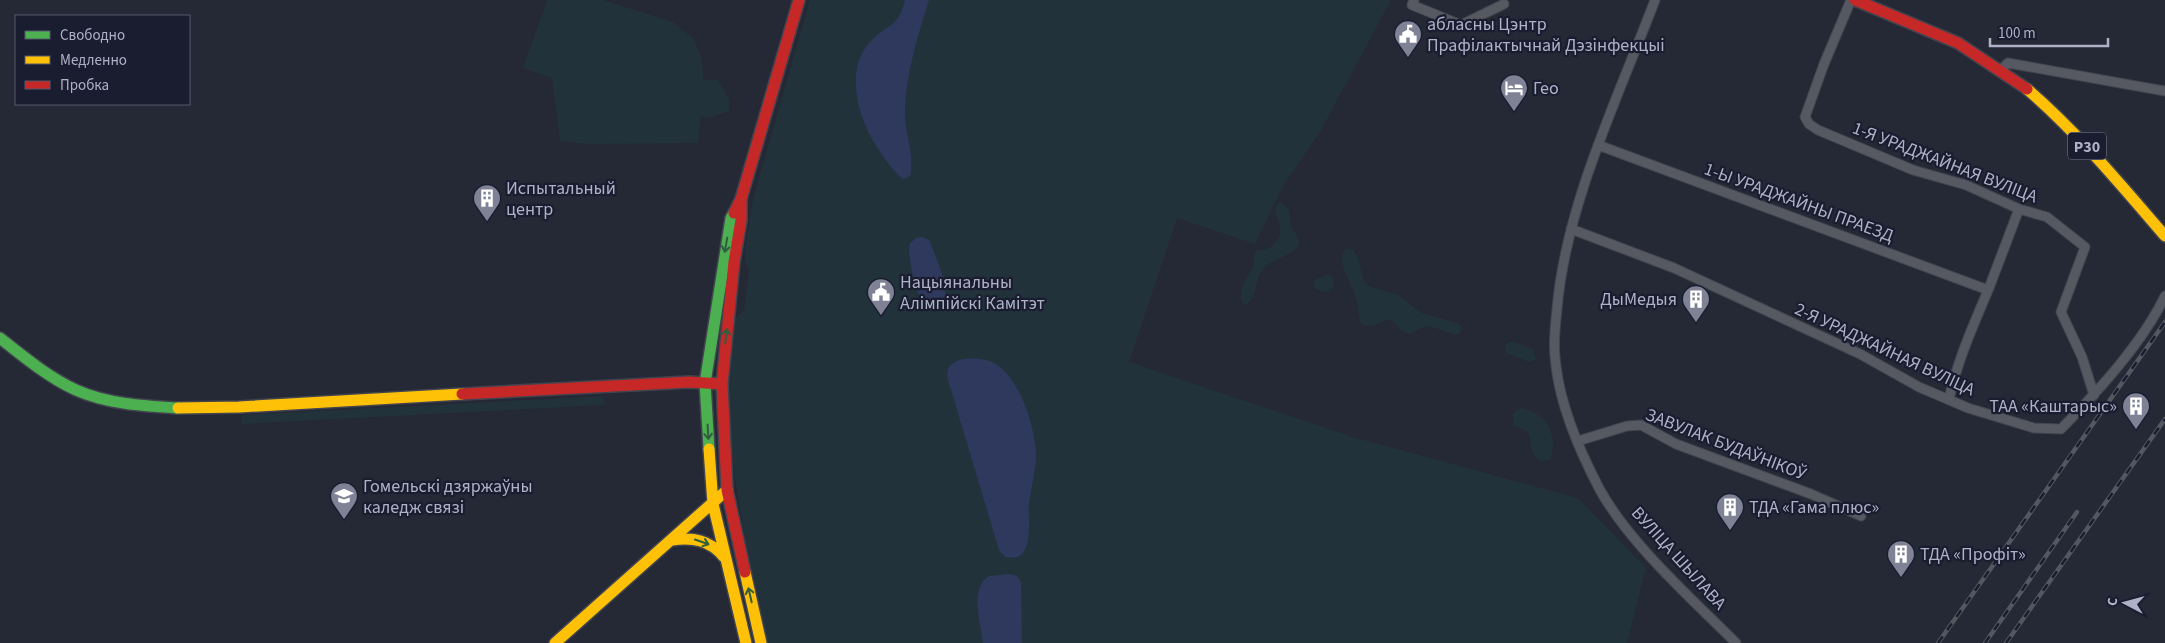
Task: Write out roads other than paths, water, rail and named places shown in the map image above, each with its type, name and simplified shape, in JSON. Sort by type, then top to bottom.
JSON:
[{"type":"main road","points":[[746,643],[712,504],[706,383],[716,298],[731,218],[741,199],[799,0]]},
{"type":"main road","name":"Р30","points":[[1855,0],[1938,33],[1958,43],[2001,70],[2057,115],[2107,168],[2164,234]]},
{"type":"main road","points":[[741,199],[741,220],[730,299],[722,384],[727,490],[761,643]]},
{"type":"main road","points":[[0,338],[49,375],[87,395],[123,404],[195,410],[706,383],[722,384]]},
{"type":"main road","points":[[556,643],[727,490]]},
{"type":"main road","points":[[672,540],[685,537],[703,540],[718,549],[726,559]]},
{"type":"street","points":[[1414,0],[1412,5],[1461,25],[1504,4]]},
{"type":"street","name":"ВУЛІЦА ШЫЛАВА","points":[[1655,0],[1598,145],[1571,229],[1561,277],[1554,348],[1561,395],[1578,441],[1601,491],[1628,530],[1659,566],[1736,643]]},
{"type":"street","name":"1-Я УРАДЖАЙНАЯ ВУЛІЦА","points":[[1851,0],[1805,117],[1818,130],[1913,170],[1966,185],[2019,209],[2047,217],[2085,247],[2061,312],[2082,357],[2094,396]]},
{"type":"street","points":[[2001,70],[2008,63],[2165,91]]},
{"type":"street","name":"1-Ы УРАДЖАЙНЫ ПРАЕЗД","points":[[1598,145],[1988,290]]},
{"type":"street","points":[[1948,399],[1959,360],[2019,209]]},
{"type":"street","name":"2-Я УРАДЖАЙНАЯ ВУЛІЦА","points":[[1571,229],[1674,268],[1860,354],[1919,387],[1968,408],[2034,428],[2061,429],[2094,396],[2155,318],[2165,296]]},
{"type":"street","name":"ЗАВУЛАК БУДАЎНІКОЎ","points":[[1578,441],[1627,426],[1641,425],[1676,444],[1812,494],[1861,516]]},
{"type":"water","points":[[905,0],[929,0],[907,85],[905,114],[911,153],[911,168],[910,176],[904,179],[888,163],[869,132],[859,105],[856,77],[863,51],[878,34],[896,21]]},
{"type":"water","points":[[922,237],[929,240],[931,244],[946,285],[945,299],[934,306],[925,304],[920,297],[911,264],[910,243],[916,238]]},
{"type":"water","points":[[976,358],[987,360],[1000,367],[1017,388],[1029,415],[1035,442],[1036,460],[1029,504],[1028,542],[1023,553],[1017,557],[1005,557],[999,550],[948,380],[947,372],[950,366],[963,359]]},
{"type":"water","points":[[1009,574],[1017,576],[1021,582],[1022,643],[983,643],[978,607],[979,589],[989,576]]},
{"type":"railway","points":[[1938,643],[2165,322]]},
{"type":"railway","points":[[2006,643],[2165,419]]},
{"type":"railway","points":[[1985,643],[2077,512]]},
{"type":"place","name":"абласны Цэнтр Прафілактычнай Дэзінфекцыі","points":[[1408,58]]},
{"type":"place","name":"Гео","points":[[1514,112]]},
{"type":"place","name":"Испытальный центр","points":[[487,222]]},
{"type":"place","name":"Нацыянальны Алімпійскі Камітэт","points":[[881,316]]},
{"type":"place","name":"ДыМедыя","points":[[1696,323]]},
{"type":"place","name":"ТАА «Каштарыс»","points":[[2136,430]]},
{"type":"place","name":"Гомельскі дзяржаўны каледж связі","points":[[344,520]]},
{"type":"place","name":"ТДА «Гама плюс»","points":[[1730,531]]},
{"type":"place","name":"ТДА «Профіт»","points":[[1901,578]]}]
